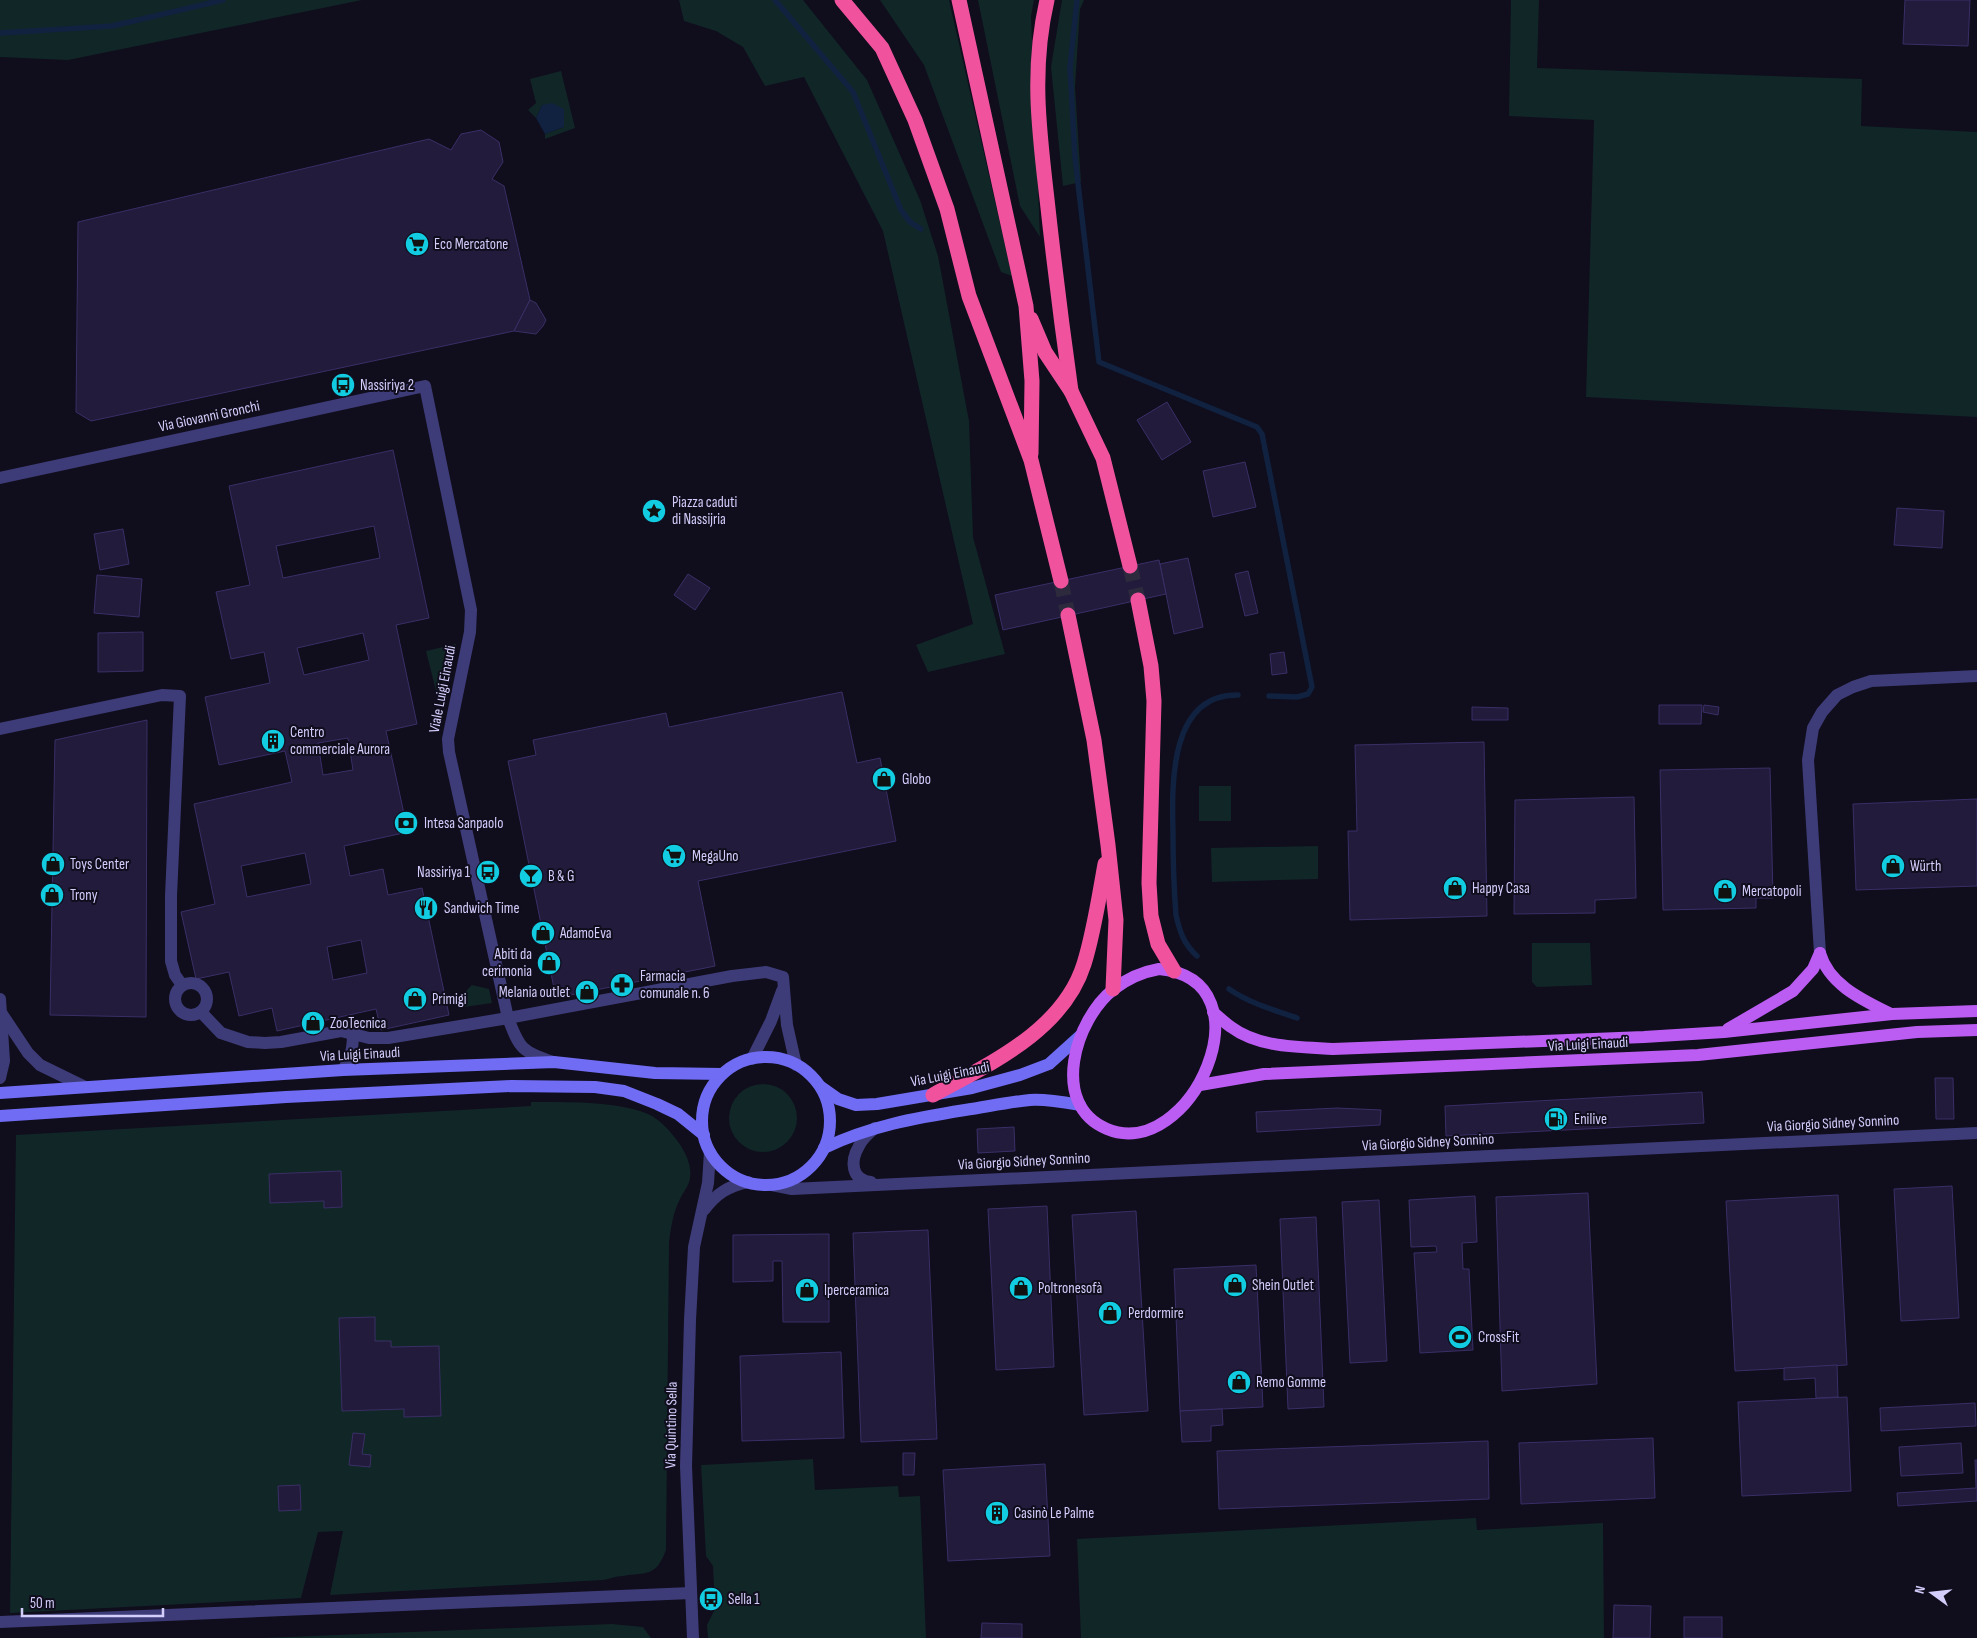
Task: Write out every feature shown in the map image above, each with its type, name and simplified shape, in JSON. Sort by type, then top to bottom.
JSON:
[{"type":"highway","points":[[842,0],[882,48],[915,120],[946,209],[969,296],[1030,460],[1060,581]]},
{"type":"highway","points":[[959,0],[1026,306],[1032,381],[1030,460]]},
{"type":"highway","points":[[1047,0],[1037,54],[1039,125],[1057,298],[1071,391]]},
{"type":"highway","points":[[1026,306],[1045,352],[1071,391],[1103,458],[1130,566]]},
{"type":"highway","points":[[1138,600],[1151,666],[1154,701],[1149,883],[1150,916],[1158,944],[1174,971]]},
{"type":"highway","points":[[1068,616],[1094,740],[1108,845],[1116,920],[1113,989]]},
{"type":"highway","points":[[932,1095],[1024,1042],[1050,1019],[1068,996],[1084,966],[1093,931],[1108,845]]},
{"type":"main road","points":[[1820,953],[1822,962],[1834,978],[1858,997],[1892,1014]]},
{"type":"main road","points":[[1724,1032],[1793,991],[1813,969],[1820,953]]},
{"type":"main road","name":"Via Luigi Einaudi","points":[[1159,969],[1174,971],[1188,977],[1200,986],[1209,998],[1215,1029],[1208,1067],[1200,1085],[1175,1114],[1159,1125],[1143,1131],[1129,1134],[1114,1132],[1100,1126],[1088,1117],[1080,1105],[1075,1091],[1073,1074],[1080,1036],[1088,1019],[1113,989],[1130,978],[1145,972],[1159,969]]},
{"type":"main road","name":"Via Luigi Einaudi","points":[[1213,1012],[1232,1028],[1259,1040],[1288,1046],[1333,1049],[1724,1032],[1892,1014],[1977,1011]]},
{"type":"main road","name":"Via Luigi Einaudi","points":[[1200,1085],[1264,1074],[1698,1055],[1917,1032],[1977,1030]]},
{"type":"main road","name":"Via Luigi Einaudi","points":[[818,1085],[838,1099],[856,1105],[877,1104],[972,1088],[1020,1076],[1049,1064],[1080,1036]]},
{"type":"main road","name":"Via Luigi Einaudi","points":[[774,1058],[796,1065],[808,1074],[824,1094],[830,1115],[824,1148],[812,1165],[803,1173],[783,1182],[772,1185],[748,1182],[735,1177],[725,1170],[710,1152],[704,1135],[702,1124],[705,1102],[714,1084],[722,1074],[741,1062],[752,1059],[774,1058]]},
{"type":"main road","name":"Via Luigi Einaudi","points":[[0,1093],[342,1070],[554,1062],[655,1072],[722,1074]]},
{"type":"main road","points":[[0,1116],[295,1096],[511,1086],[586,1087],[624,1091],[657,1104],[678,1114],[704,1135]]},
{"type":"main road","name":"Via Luigi Einaudi","points":[[824,1148],[849,1136],[876,1127],[933,1115],[1029,1100],[1052,1100],[1080,1105]]},
{"type":"street","name":"Via Giovanni Gronchi","points":[[0,478],[425,386]]},
{"type":"street","name":"Viale Luigi Einaudi","points":[[425,386],[471,610],[470,632],[448,745],[508,1018],[516,1039],[524,1049],[554,1062]]},
{"type":"street","points":[[1820,953],[1808,760],[1813,728],[1822,712],[1838,695],[1853,687],[1871,681],[1977,676]]},
{"type":"street","points":[[0,729],[162,695],[180,696],[171,896],[171,961],[175,975],[182,985]]},
{"type":"street","points":[[201,1012],[222,1033],[248,1042],[281,1042],[335,1031],[368,1038],[388,1038],[766,972],[783,977],[787,1025],[796,1065]]},
{"type":"street","points":[[193,983],[202,988],[207,997],[207,1003],[201,1012],[191,1015],[181,1012],[178,1008],[175,998],[182,985],[193,983]]},
{"type":"street","points":[[752,1059],[771,1021],[783,989]]},
{"type":"street","points":[[0,999],[4,1061],[0,1078]]},
{"type":"street","points":[[2,1014],[28,1053],[40,1065],[85,1087]]},
{"type":"street","points":[[342,1070],[350,1059],[353,1048],[353,1034]]},
{"type":"street","name":"Via Giorgio Sidney Sonnino","points":[[876,1127],[859,1144],[854,1161],[854,1172],[857,1177],[866,1182],[881,1184]]},
{"type":"street","name":"Via Giorgio Sidney Sonnino","points":[[772,1185],[792,1189],[1977,1133]]},
{"type":"street","name":"Via Quintino Sella","points":[[693,1638],[686,1466],[689,1359],[694,1247],[708,1183],[710,1152]]},
{"type":"street","name":"Via Quintino Sella","points":[[701,1214],[713,1198],[724,1190],[735,1184],[748,1182]]},
{"type":"street","points":[[0,1622],[691,1593]]},
{"type":"green space","points":[[0,0],[362,0],[68,60],[0,57]]},
{"type":"green space","points":[[679,0],[803,0],[867,80],[920,200],[938,256],[969,421],[973,537],[1005,654],[928,672],[916,645],[973,624],[883,231],[804,77],[765,86],[743,47],[716,31],[684,21]]},
{"type":"green space","points":[[880,0],[949,0],[1012,276],[1001,272],[924,65]]},
{"type":"green space","points":[[978,0],[1034,0],[1031,16],[1040,237],[1020,206]]},
{"type":"green space","points":[[1062,0],[1084,0],[1080,9],[1075,87],[1081,182],[1063,186],[1051,67]]},
{"type":"green space","points":[[1511,0],[1539,0],[1537,68],[1862,79],[1861,126],[1977,132],[1977,417],[1586,397],[1594,120],[1509,116]]},
{"type":"green space","points":[[561,71],[575,128],[545,139],[545,134],[564,127],[542,105],[536,118],[528,110],[536,103],[530,79]]},
{"type":"green space","points":[[456,644],[441,711],[426,651]]},
{"type":"green space","points":[[1199,786],[1231,786],[1231,821],[1199,821]]},
{"type":"green space","points":[[1318,846],[1318,879],[1212,882],[1211,848]]},
{"type":"green space","points":[[1532,943],[1590,943],[1592,985],[1537,987],[1532,982]]},
{"type":"green space","points":[[472,985],[489,989],[492,1003],[464,1007],[462,995]]},
{"type":"green space","points":[[763,1084],[776,1087],[787,1094],[794,1105],[797,1118],[794,1131],[787,1142],[776,1149],[763,1152],[750,1149],[739,1142],[732,1131],[729,1118],[732,1105],[739,1094],[750,1087]]},
{"type":"green space","points":[[531,1102],[607,1104],[648,1114],[673,1135],[688,1160],[689,1181],[676,1210],[669,1243],[666,1550],[654,1569],[650,1572],[603,1580],[330,1595],[343,1531],[318,1532],[301,1598],[10,1613],[16,1135],[531,1106]],"holes":[[[341,1171],[342,1207],[325,1208],[324,1201],[270,1203],[269,1174]],[[375,1317],[375,1341],[391,1341],[391,1347],[439,1346],[441,1416],[404,1417],[404,1409],[342,1411],[339,1318]],[[300,1485],[301,1510],[279,1511],[278,1486]]]},
{"type":"green space","points":[[813,1459],[815,1490],[898,1486],[899,1497],[920,1496],[926,1638],[708,1638],[707,1625],[715,1609],[713,1566],[706,1556],[701,1465]]},
{"type":"green space","points":[[1476,1518],[1477,1530],[1603,1523],[1604,1638],[1081,1638],[1077,1539]]},
{"type":"green space","points":[[612,1624],[643,1627],[651,1638],[262,1638]]},
{"type":"water","points":[[552,103],[564,109],[564,127],[545,134],[536,118],[542,105]]},
{"type":"building","points":[[1905,0],[1970,0],[1968,46],[1903,44]]},
{"type":"building","points":[[481,130],[499,142],[503,162],[492,179],[504,186],[530,300],[514,331],[91,421],[76,412],[78,222],[429,139],[451,150],[461,134]]},
{"type":"building","points":[[530,300],[536,303],[546,320],[543,326],[536,334],[514,331]]},
{"type":"building","points":[[1167,402],[1191,442],[1162,460],[1137,420]]},
{"type":"building","name":"Centro commerciale Aurora","points":[[393,450],[429,618],[396,625],[417,724],[386,731],[408,832],[344,846],[350,876],[383,869],[388,895],[422,888],[449,1015],[381,1030],[376,1009],[277,1031],[272,1008],[239,1016],[229,972],[196,979],[181,912],[215,904],[194,804],[292,782],[285,751],[219,765],[205,697],[270,683],[264,652],[231,659],[216,592],[250,585],[229,486]],"holes":[[[374,526],[380,558],[283,578],[276,546]],[[363,633],[369,660],[304,675],[297,648]],[[348,738],[353,770],[323,775],[318,743]],[[305,853],[311,884],[247,897],[241,866]],[[361,940],[367,973],[333,980],[327,947]]]},
{"type":"building","points":[[1245,462],[1256,507],[1213,517],[1203,471]]},
{"type":"building","points":[[1897,508],[1944,511],[1942,548],[1894,545]]},
{"type":"building","points":[[123,529],[129,564],[100,570],[94,534]]},
{"type":"building","points":[[1188,558],[1203,627],[1174,634],[1160,564]]},
{"type":"building","points":[[1159,560],[1166,594],[1003,630],[995,595]]},
{"type":"building","points":[[1248,571],[1258,613],[1245,616],[1235,574]]},
{"type":"building","points":[[688,574],[710,588],[695,610],[674,595]]},
{"type":"building","points":[[97,575],[142,579],[139,617],[94,613]]},
{"type":"building","points":[[143,632],[143,671],[98,672],[98,633]]},
{"type":"building","points":[[1284,652],[1287,673],[1272,675],[1270,654]]},
{"type":"building","name":"MegaUno","points":[[842,692],[857,763],[880,758],[896,841],[698,881],[715,966],[556,998],[508,761],[536,755],[533,740],[666,713],[669,727]]},
{"type":"building","points":[[1659,705],[1702,705],[1701,724],[1659,724]]},
{"type":"building","points":[[1704,705],[1719,707],[1718,715],[1703,712]]},
{"type":"building","points":[[1472,707],[1508,708],[1508,720],[1472,720]]},
{"type":"building","points":[[147,720],[146,1017],[50,1015],[55,740]]},
{"type":"building","points":[[1484,742],[1487,916],[1350,920],[1348,831],[1357,831],[1355,745]]},
{"type":"building","points":[[1770,768],[1773,898],[1756,898],[1756,908],[1663,910],[1660,770]]},
{"type":"building","points":[[1634,797],[1636,898],[1595,900],[1595,913],[1514,914],[1515,800]]},
{"type":"building","points":[[1977,799],[1977,886],[1856,890],[1853,804]]},
{"type":"building","points":[[1935,1078],[1953,1078],[1954,1119],[1936,1119]]},
{"type":"building","points":[[1702,1092],[1704,1123],[1446,1136],[1445,1106]]},
{"type":"building","points":[[1337,1108],[1381,1110],[1380,1125],[1257,1132],[1256,1112]]},
{"type":"building","points":[[1014,1127],[1015,1151],[978,1153],[977,1129]]},
{"type":"building","points":[[341,1171],[342,1207],[324,1208],[324,1201],[270,1203],[269,1174]]},
{"type":"building","points":[[1952,1186],[1959,1318],[1901,1321],[1894,1189]]},
{"type":"building","points":[[1588,1193],[1597,1384],[1502,1391],[1496,1197]]},
{"type":"building","points":[[1838,1195],[1847,1365],[1735,1371],[1726,1201]]},
{"type":"building","points":[[1475,1196],[1477,1242],[1462,1243],[1463,1269],[1469,1269],[1473,1350],[1420,1353],[1414,1253],[1437,1252],[1436,1246],[1411,1247],[1409,1200]]},
{"type":"building","points":[[1379,1200],[1387,1361],[1350,1363],[1342,1202]]},
{"type":"building","name":"Poltronesofà","points":[[1047,1206],[1054,1367],[996,1370],[988,1209]]},
{"type":"building","name":"Perdormire","points":[[1136,1211],[1148,1411],[1084,1415],[1072,1215]]},
{"type":"building","points":[[1316,1217],[1324,1407],[1288,1409],[1280,1219]]},
{"type":"building","points":[[928,1230],[937,1439],[861,1442],[853,1233]]},
{"type":"building","points":[[829,1234],[829,1322],[783,1322],[782,1261],[773,1261],[773,1281],[733,1282],[733,1235]]},
{"type":"building","points":[[1256,1265],[1263,1407],[1180,1411],[1174,1269]]},
{"type":"building","points":[[375,1317],[375,1341],[391,1341],[391,1347],[439,1346],[441,1416],[404,1417],[404,1409],[342,1411],[339,1318]]},
{"type":"building","points":[[841,1352],[844,1438],[742,1441],[740,1356]]},
{"type":"building","points":[[1837,1365],[1838,1397],[1816,1398],[1815,1378],[1784,1380],[1784,1368]]},
{"type":"building","points":[[1847,1397],[1851,1491],[1742,1496],[1738,1402]]},
{"type":"building","points":[[1975,1403],[1976,1426],[1881,1431],[1880,1408]]},
{"type":"building","points":[[1222,1409],[1223,1425],[1211,1426],[1211,1441],[1182,1442],[1180,1411]]},
{"type":"building","points":[[353,1433],[365,1434],[362,1454],[371,1455],[370,1467],[349,1465]]},
{"type":"building","points":[[1653,1438],[1655,1498],[1521,1504],[1519,1443]]},
{"type":"building","points":[[1488,1441],[1489,1499],[1219,1509],[1217,1451]]},
{"type":"building","points":[[1961,1443],[1963,1473],[1901,1476],[1899,1447]]},
{"type":"building","points":[[903,1453],[915,1453],[914,1475],[903,1475]]},
{"type":"building","points":[[1975,1460],[1977,1460],[1977,1501],[1898,1506],[1897,1493],[1976,1488]]},
{"type":"building","name":"Casinò Le Palme","points":[[1045,1464],[1050,1556],[948,1561],[943,1470]]},
{"type":"building","points":[[300,1485],[301,1510],[279,1511],[278,1486]]},
{"type":"building","points":[[1614,1605],[1651,1606],[1650,1638],[1613,1638]]},
{"type":"building","points":[[1684,1617],[1722,1617],[1722,1638],[1684,1638]]},
{"type":"building","points":[[982,1623],[1022,1624],[1022,1638],[981,1638]]},
{"type":"waterway","points":[[0,33],[112,26],[223,0]]},
{"type":"waterway","points":[[775,0],[853,92],[901,210],[910,222],[921,229]]},
{"type":"waterway","points":[[1077,0],[1070,67],[1075,158],[1099,362],[1257,427],[1262,434],[1312,687],[1308,694],[1297,697],[1269,696]]},
{"type":"waterway","points":[[1197,956],[1183,938],[1176,915],[1173,815],[1175,769],[1179,747],[1186,726],[1198,710],[1215,699],[1238,695]]},
{"type":"waterway","points":[[1229,989],[1253,1002],[1297,1018]]},
{"type":"tunnel","points":[[1130,566],[1138,600]]},
{"type":"tunnel","points":[[1061,581],[1068,615]]},
{"type":"place","name":"Eco Mercatone","points":[[417,244]]},
{"type":"place","name":"Nassiriya 2","points":[[343,385]]},
{"type":"place","name":"Piazza caduti di Nassijria","points":[[654,511]]},
{"type":"place","name":"Centro commerciale Aurora","points":[[273,741]]},
{"type":"place","name":"Globo","points":[[884,779]]},
{"type":"place","name":"Intesa Sanpaolo","points":[[406,823]]},
{"type":"place","name":"MegaUno","points":[[674,856]]},
{"type":"place","name":"Toys Center","points":[[53,864]]},
{"type":"place","name":"Würth","points":[[1893,866]]},
{"type":"place","name":"Nassiriya 1","points":[[488,872]]},
{"type":"place","name":"B & G","points":[[531,876]]},
{"type":"place","name":"Happy Casa","points":[[1455,888]]},
{"type":"place","name":"Mercatopoli","points":[[1725,891]]},
{"type":"place","name":"Trony","points":[[52,895]]},
{"type":"place","name":"Sandwich Time","points":[[426,908]]},
{"type":"place","name":"AdamoEva","points":[[543,933]]},
{"type":"place","name":"Abiti da cerimonia","points":[[549,963]]},
{"type":"place","name":"Farmacia comunale n. 6","points":[[622,985]]},
{"type":"place","name":"Melania outlet","points":[[587,992]]},
{"type":"place","name":"Primigi","points":[[415,999]]},
{"type":"place","name":"ZooTecnica","points":[[313,1023]]},
{"type":"place","name":"Enilive","points":[[1556,1119]]},
{"type":"place","name":"Shein Outlet","points":[[1235,1285]]},
{"type":"place","name":"Poltronesofà","points":[[1021,1288]]},
{"type":"place","name":"Iperceramica","points":[[807,1290]]},
{"type":"place","name":"Perdormire","points":[[1110,1313]]},
{"type":"place","name":"CrossFit","points":[[1460,1337]]},
{"type":"place","name":"Remo Gomme","points":[[1239,1382]]},
{"type":"place","name":"Casinò Le Palme","points":[[997,1513]]},
{"type":"place","name":"Sella 1","points":[[711,1599]]}]
